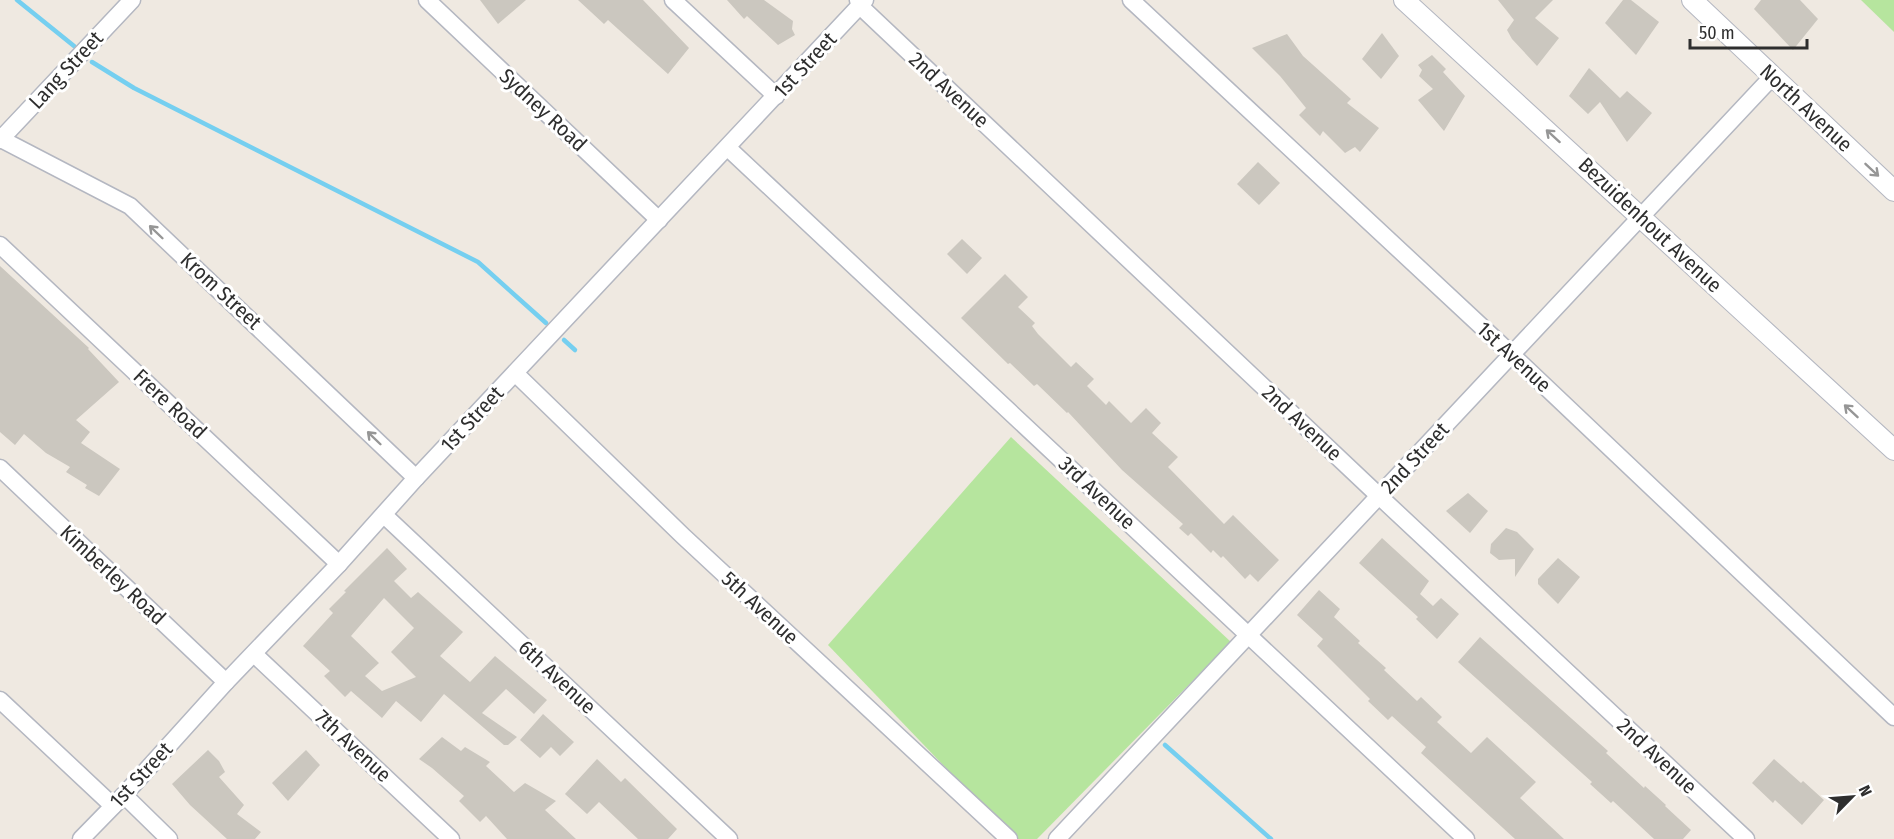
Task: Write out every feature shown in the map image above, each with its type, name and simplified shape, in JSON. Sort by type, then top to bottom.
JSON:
[{"type":"street","name":"Lang Street","points":[[0,140],[132,0]]},
{"type":"street","name":"Sydney Road","points":[[427,0],[659,220]]},
{"type":"street","points":[[673,0],[776,96]]},
{"type":"street","name":"1st Avenue","points":[[1131,0],[1511,354],[1894,717]]},
{"type":"street","name":"Bezuidenhout Avenue","points":[[1404,0],[1894,450]]},
{"type":"street","name":"North Avenue","points":[[1692,0],[1894,191]]},
{"type":"street","name":"1st Street","points":[[81,839],[339,564],[416,478],[728,148],[861,2]]},
{"type":"street","name":"2nd Avenue","points":[[861,2],[1379,496],[1746,839]]},
{"type":"street","name":"2nd Street","points":[[1057,839],[1772,77]]},
{"type":"street","name":"Krom Street","points":[[0,140],[130,206],[416,478]]},
{"type":"street","name":"3rd Avenue","points":[[728,148],[1466,839]]},
{"type":"street","name":"Frere Road","points":[[0,245],[339,564]]},
{"type":"street","name":"5th Avenue","points":[[515,374],[683,536],[1009,839]]},
{"type":"street","name":"Kimberley Road","points":[[0,468],[226,682]]},
{"type":"street","name":"6th Avenue","points":[[384,515],[729,839]]},
{"type":"street","name":"7th Avenue","points":[[254,654],[451,839]]},
{"type":"street","points":[[0,700],[118,801],[169,839]]},
{"type":"green space","points":[[1861,0],[1894,0],[1894,32]]},
{"type":"green space","points":[[1011,437],[1231,642],[1037,839],[1014,839],[828,645]]},
{"type":"building","points":[[480,0],[526,0],[498,24]]},
{"type":"building","points":[[578,0],[643,0],[689,48],[668,74],[608,20],[604,24]]},
{"type":"building","points":[[727,0],[764,0],[793,21],[792,29],[795,35],[778,45],[747,16],[744,19]]},
{"type":"building","points":[[1498,0],[1553,0],[1535,18],[1559,38],[1537,66],[1512,39],[1507,30],[1514,20]]},
{"type":"building","points":[[1623,0],[1631,0],[1659,22],[1636,55],[1605,23]]},
{"type":"building","points":[[1761,0],[1800,0],[1818,19],[1793,50],[1754,9]]},
{"type":"building","points":[[1382,33],[1399,56],[1381,79],[1362,59]]},
{"type":"building","points":[[1287,34],[1303,56],[1351,99],[1347,103],[1379,128],[1360,152],[1355,147],[1345,153],[1323,131],[1320,136],[1299,115],[1306,108],[1280,76],[1252,48]]},
{"type":"building","points":[[1432,55],[1446,69],[1443,72],[1465,96],[1444,131],[1418,100],[1433,89],[1419,76],[1422,70],[1418,65]]},
{"type":"building","points":[[1589,68],[1620,98],[1627,91],[1652,113],[1627,142],[1600,102],[1588,114],[1569,96]]},
{"type":"building","points":[[1258,162],[1280,183],[1259,205],[1237,184]]},
{"type":"building","points":[[962,239],[982,258],[967,274],[947,254]]},
{"type":"building","points":[[0,266],[89,348],[119,382],[76,420],[90,432],[81,443],[120,469],[99,496],[85,488],[87,485],[66,472],[70,467],[46,453],[24,434],[15,445],[0,432]]},
{"type":"building","points":[[1005,274],[1028,297],[1018,307],[1035,323],[1032,326],[1038,334],[1071,367],[1076,362],[1094,379],[1087,386],[1106,405],[1109,401],[1131,423],[1146,408],[1161,423],[1152,433],[1178,457],[1168,467],[1224,524],[1233,515],[1279,560],[1258,582],[1250,574],[1245,579],[1223,556],[1221,558],[1213,550],[1211,553],[1191,533],[1188,536],[1179,528],[1183,524],[1122,470],[1068,412],[1037,384],[1034,386],[1010,363],[1008,364],[961,318]]},
{"type":"building","points":[[1468,493],[1488,511],[1470,533],[1446,511]]},
{"type":"building","points":[[1506,528],[1517,532],[1534,549],[1515,577],[1515,559],[1499,560],[1490,553],[1491,544]]},
{"type":"building","points":[[1382,538],[1429,581],[1420,594],[1433,606],[1441,598],[1459,614],[1437,639],[1416,619],[1418,617],[1359,563]]},
{"type":"building","points":[[387,548],[407,569],[394,581],[411,598],[418,592],[463,632],[440,656],[470,682],[495,656],[547,700],[534,714],[506,689],[482,713],[517,737],[508,745],[504,745],[444,694],[421,722],[396,701],[382,718],[351,691],[345,697],[324,676],[330,671],[303,646],[333,613],[329,609],[346,592],[344,591]],"holes":[[[384,598],[414,628],[391,652],[416,677],[382,691],[365,676],[379,663],[351,636]]]},
{"type":"building","points":[[1558,558],[1580,577],[1558,604],[1538,584],[1538,579]]},
{"type":"building","points":[[1319,590],[1340,609],[1334,617],[1360,641],[1358,643],[1386,668],[1384,670],[1417,701],[1421,697],[1442,717],[1437,722],[1471,753],[1487,737],[1536,782],[1520,798],[1564,839],[1515,839],[1421,753],[1426,747],[1392,716],[1388,720],[1368,701],[1370,699],[1317,646],[1323,639],[1297,615]]},
{"type":"building","points":[[1480,637],[1608,751],[1606,753],[1644,788],[1645,786],[1666,805],[1691,830],[1683,839],[1654,839],[1613,801],[1611,803],[1590,784],[1592,782],[1458,662]]},
{"type":"building","points":[[543,714],[574,742],[560,756],[551,747],[540,758],[520,740]]},
{"type":"building","points":[[442,737],[461,751],[465,747],[490,762],[486,766],[514,792],[525,783],[556,801],[545,810],[576,839],[507,839],[486,816],[480,822],[459,801],[464,796],[419,759]]},
{"type":"building","points":[[208,750],[219,761],[225,772],[219,777],[244,805],[237,814],[261,832],[255,839],[227,839],[190,805],[172,784]]},
{"type":"building","points":[[306,750],[320,765],[288,801],[272,783]]},
{"type":"building","points":[[597,759],[621,782],[625,778],[677,829],[668,839],[638,839],[599,802],[587,814],[565,794]]},
{"type":"building","points":[[1774,759],[1824,800],[1802,825],[1775,800],[1773,803],[1752,783]]},
{"type":"waterway","points":[[17,0],[74,46]]},
{"type":"waterway","points":[[92,62],[134,88],[478,262],[546,323]]},
{"type":"waterway","points":[[564,340],[575,350]]},
{"type":"waterway","points":[[1165,745],[1271,839]]}]
